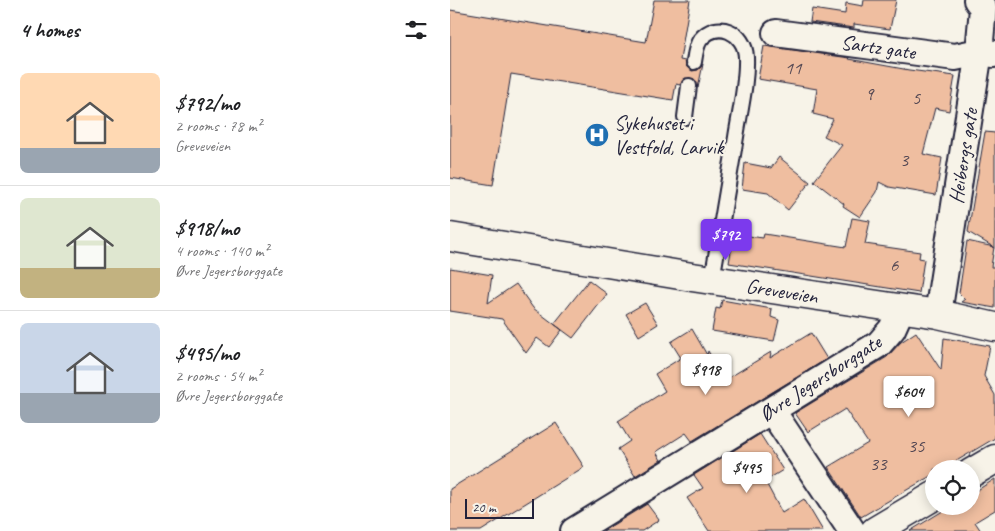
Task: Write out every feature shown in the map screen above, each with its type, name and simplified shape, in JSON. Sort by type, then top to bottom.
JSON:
[{"type":"street","name":"Heibergs gate","points":[[938,314],[987,53],[985,6]]},
{"type":"street","name":"Sartz gate","points":[[776,33],[950,57],[987,53]]},
{"type":"street","name":"Greveveien","points":[[450,237],[712,280],[938,314],[995,326]]},
{"type":"street","name":"Øvre Jegersborggate","points":[[574,531],[879,344],[892,329],[901,309]]},
{"type":"street","points":[[772,411],[852,531]]},
{"type":"street","points":[[980,467],[995,458]]},
{"type":"street","points":[[875,531],[925,501]]},
{"type":"lane","points":[[694,62],[700,41],[706,35],[719,29],[730,30],[740,40],[746,55],[744,89],[712,280]]},
{"type":"lane","points":[[685,117],[689,86]]},
{"type":"building","points":[[654,0],[690,0],[680,60],[685,61],[686,66],[692,71],[698,70],[703,64],[698,88],[694,79],[685,78],[680,85],[676,84],[673,100],[511,74],[493,185],[450,178],[450,10],[646,42]]},
{"type":"building","points":[[864,0],[896,0],[890,29],[854,24],[854,28],[810,22],[812,9],[845,14],[846,3],[863,6]]},
{"type":"building","points":[[764,46],[955,76],[949,111],[935,108],[923,154],[942,158],[936,195],[889,187],[879,182],[877,192],[860,217],[843,206],[844,204],[814,181],[842,145],[824,136],[833,119],[813,114],[817,89],[758,79]]},
{"type":"building","points":[[985,132],[995,133],[995,248],[968,232]]},
{"type":"building","points":[[779,157],[810,182],[788,210],[768,193],[742,189],[745,163],[771,168]]},
{"type":"building","points":[[852,218],[870,221],[865,244],[920,252],[919,258],[924,259],[919,293],[729,263],[734,234],[763,238],[764,234],[846,247]]},
{"type":"building","points":[[967,241],[994,247],[991,267],[995,267],[995,308],[961,302],[965,299],[959,293]]},
{"type":"building","points":[[450,268],[492,275],[488,303],[516,284],[533,308],[562,330],[549,347],[537,338],[526,353],[502,319],[450,311]]},
{"type":"building","points":[[589,280],[607,294],[573,338],[554,324]]},
{"type":"building","points":[[722,300],[772,309],[771,317],[779,320],[774,341],[712,331],[716,308],[720,309]]},
{"type":"building","points":[[645,303],[658,324],[639,336],[626,314]]},
{"type":"building","points":[[692,329],[707,355],[708,351],[725,380],[771,352],[770,358],[811,333],[827,359],[692,441],[686,433],[656,452],[661,460],[635,476],[618,449],[630,441],[618,421],[665,391],[655,374],[681,358],[671,342]]},
{"type":"building","points":[[916,332],[941,370],[944,338],[990,346],[984,376],[995,395],[995,438],[958,460],[925,460],[925,479],[861,517],[828,467],[868,443],[845,409],[808,432],[795,413],[887,357],[901,342]]},
{"type":"building","points":[[556,423],[584,467],[481,531],[450,531],[450,489]]},
{"type":"building","points":[[760,434],[783,470],[765,481],[782,513],[804,499],[823,531],[709,531],[687,498],[703,488],[694,475]]},
{"type":"building","points":[[995,479],[995,510],[975,522],[981,531],[910,531],[936,515],[980,515],[980,488]]},
{"type":"building","points":[[647,504],[659,520],[642,531],[603,531]]},
{"type":"place","name":"Sykehuset i Vestfold, Larvik","points":[[597,135]]}]
